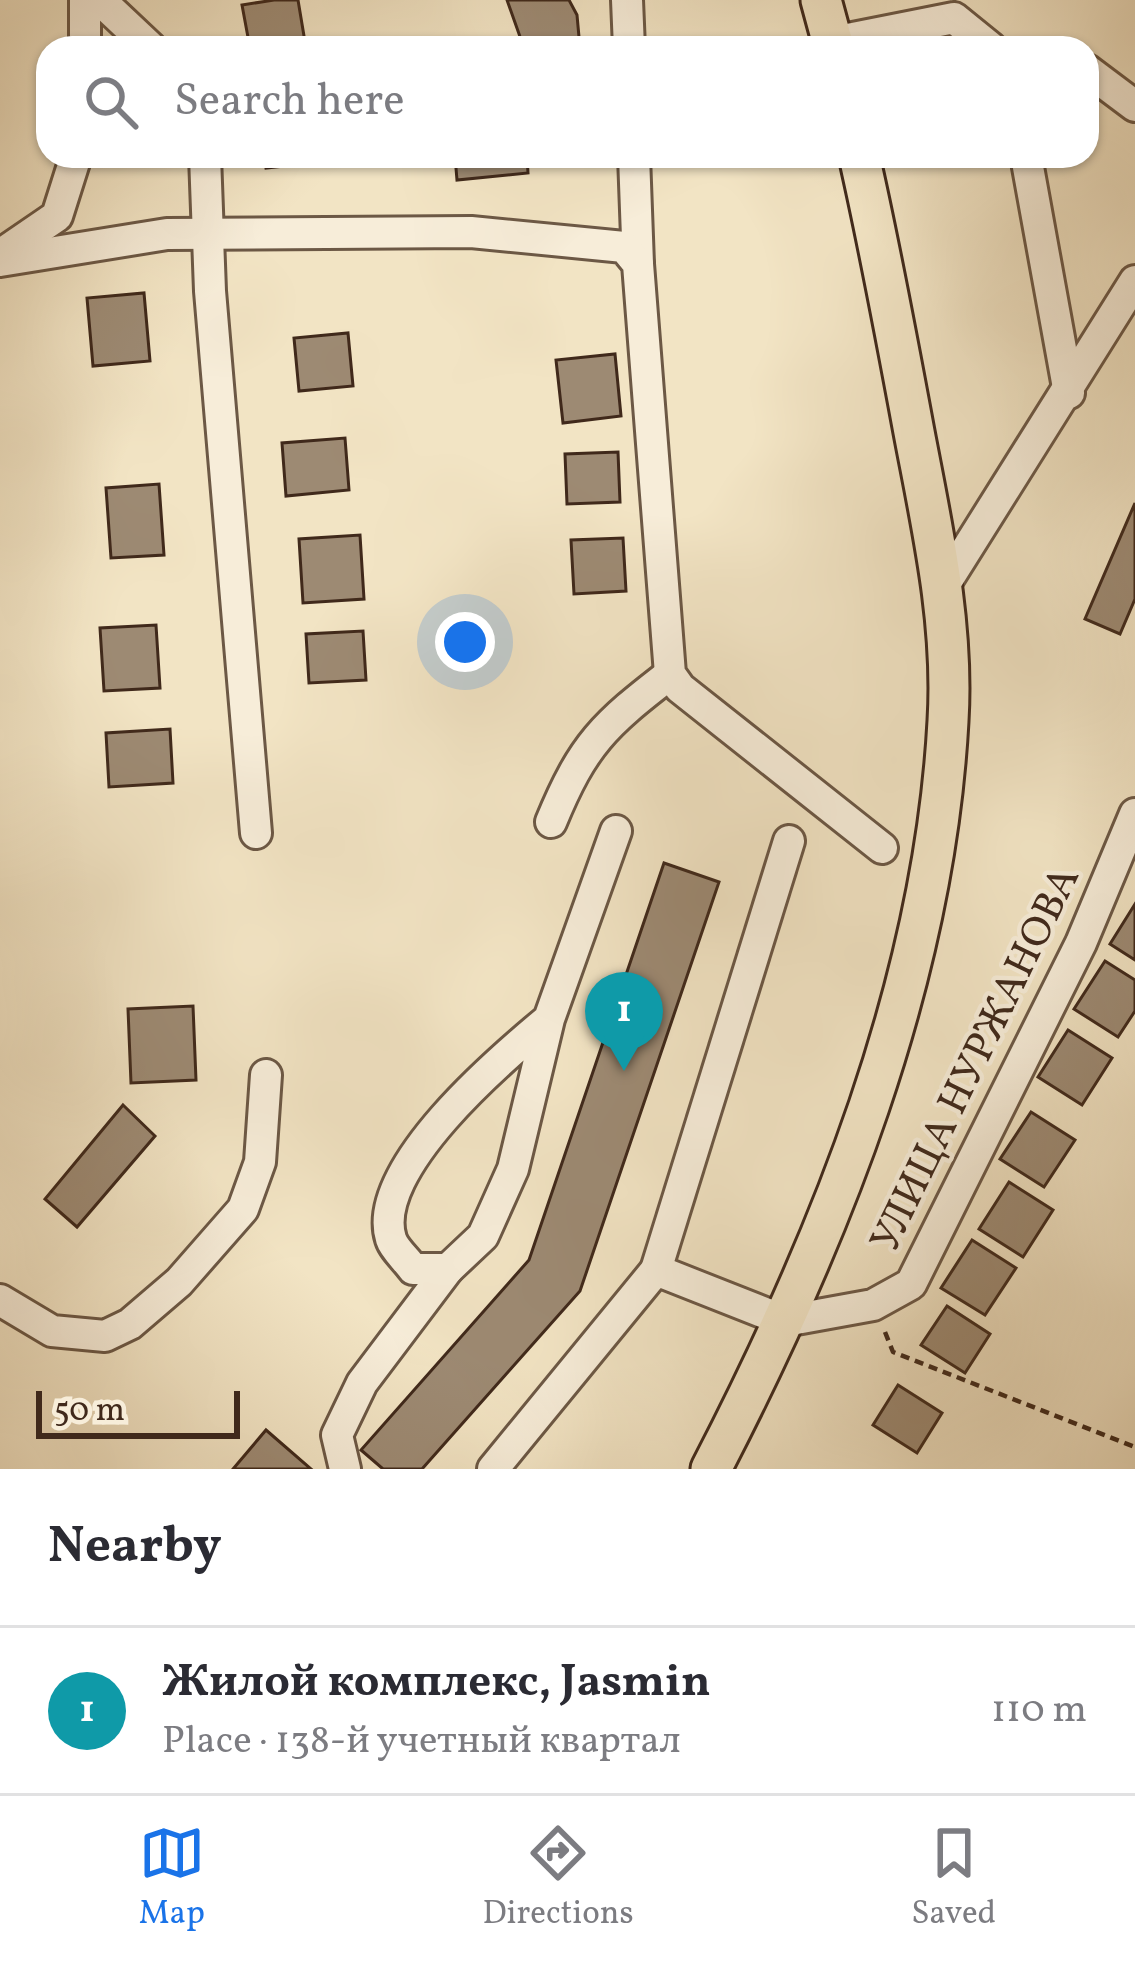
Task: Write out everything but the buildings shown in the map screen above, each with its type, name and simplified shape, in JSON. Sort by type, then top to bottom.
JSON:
[{"type":"main road","points":[[821,0],[831,36]]},
{"type":"main road","points":[[711,1469],[785,1321],[897,1016],[932,862],[949,718],[943,586],[861,168]]},
{"type":"street","points":[[85,36],[86,0]]},
{"type":"street","points":[[100,0],[138,36]]},
{"type":"street","points":[[627,0],[628,36]]},
{"type":"street","points":[[874,36],[954,18],[976,36]]},
{"type":"street","points":[[1099,79],[1135,106]]},
{"type":"street","points":[[0,258],[57,217],[72,168]]},
{"type":"street","points":[[205,168],[207,238],[256,833]]},
{"type":"street","points":[[634,168],[670,674],[680,688],[883,848]]},
{"type":"street","points":[[1028,168],[1069,393]]},
{"type":"street","points":[[0,258],[167,234],[207,238],[471,232],[624,247],[638,264]]},
{"type":"street","points":[[943,586],[1069,393],[1135,281]]},
{"type":"street","points":[[551,822],[572,771],[602,726],[670,674]]},
{"type":"street","name":"УЛИЦА НУРЖАНОВА","points":[[785,1321],[873,1305],[910,1284],[1082,943],[1135,814]]},
{"type":"street","points":[[345,1469],[337,1435],[362,1383],[448,1269],[483,1236],[514,1169],[549,1019],[616,831]]},
{"type":"street","points":[[493,1469],[656,1270],[789,841]]},
{"type":"street","points":[[448,1269],[413,1269],[391,1239],[391,1202],[430,1132],[486,1071],[549,1019]]},
{"type":"street","points":[[0,1300],[52,1331],[105,1336],[130,1324],[179,1282],[243,1209],[260,1162],[266,1075]]},
{"type":"street","points":[[656,1270],[785,1321]]},
{"type":"path","points":[[873,1305],[892,1352],[1135,1447]]},
{"type":"place","name":"Жилой комплекс, Jasmin","points":[[624,1071]]}]
